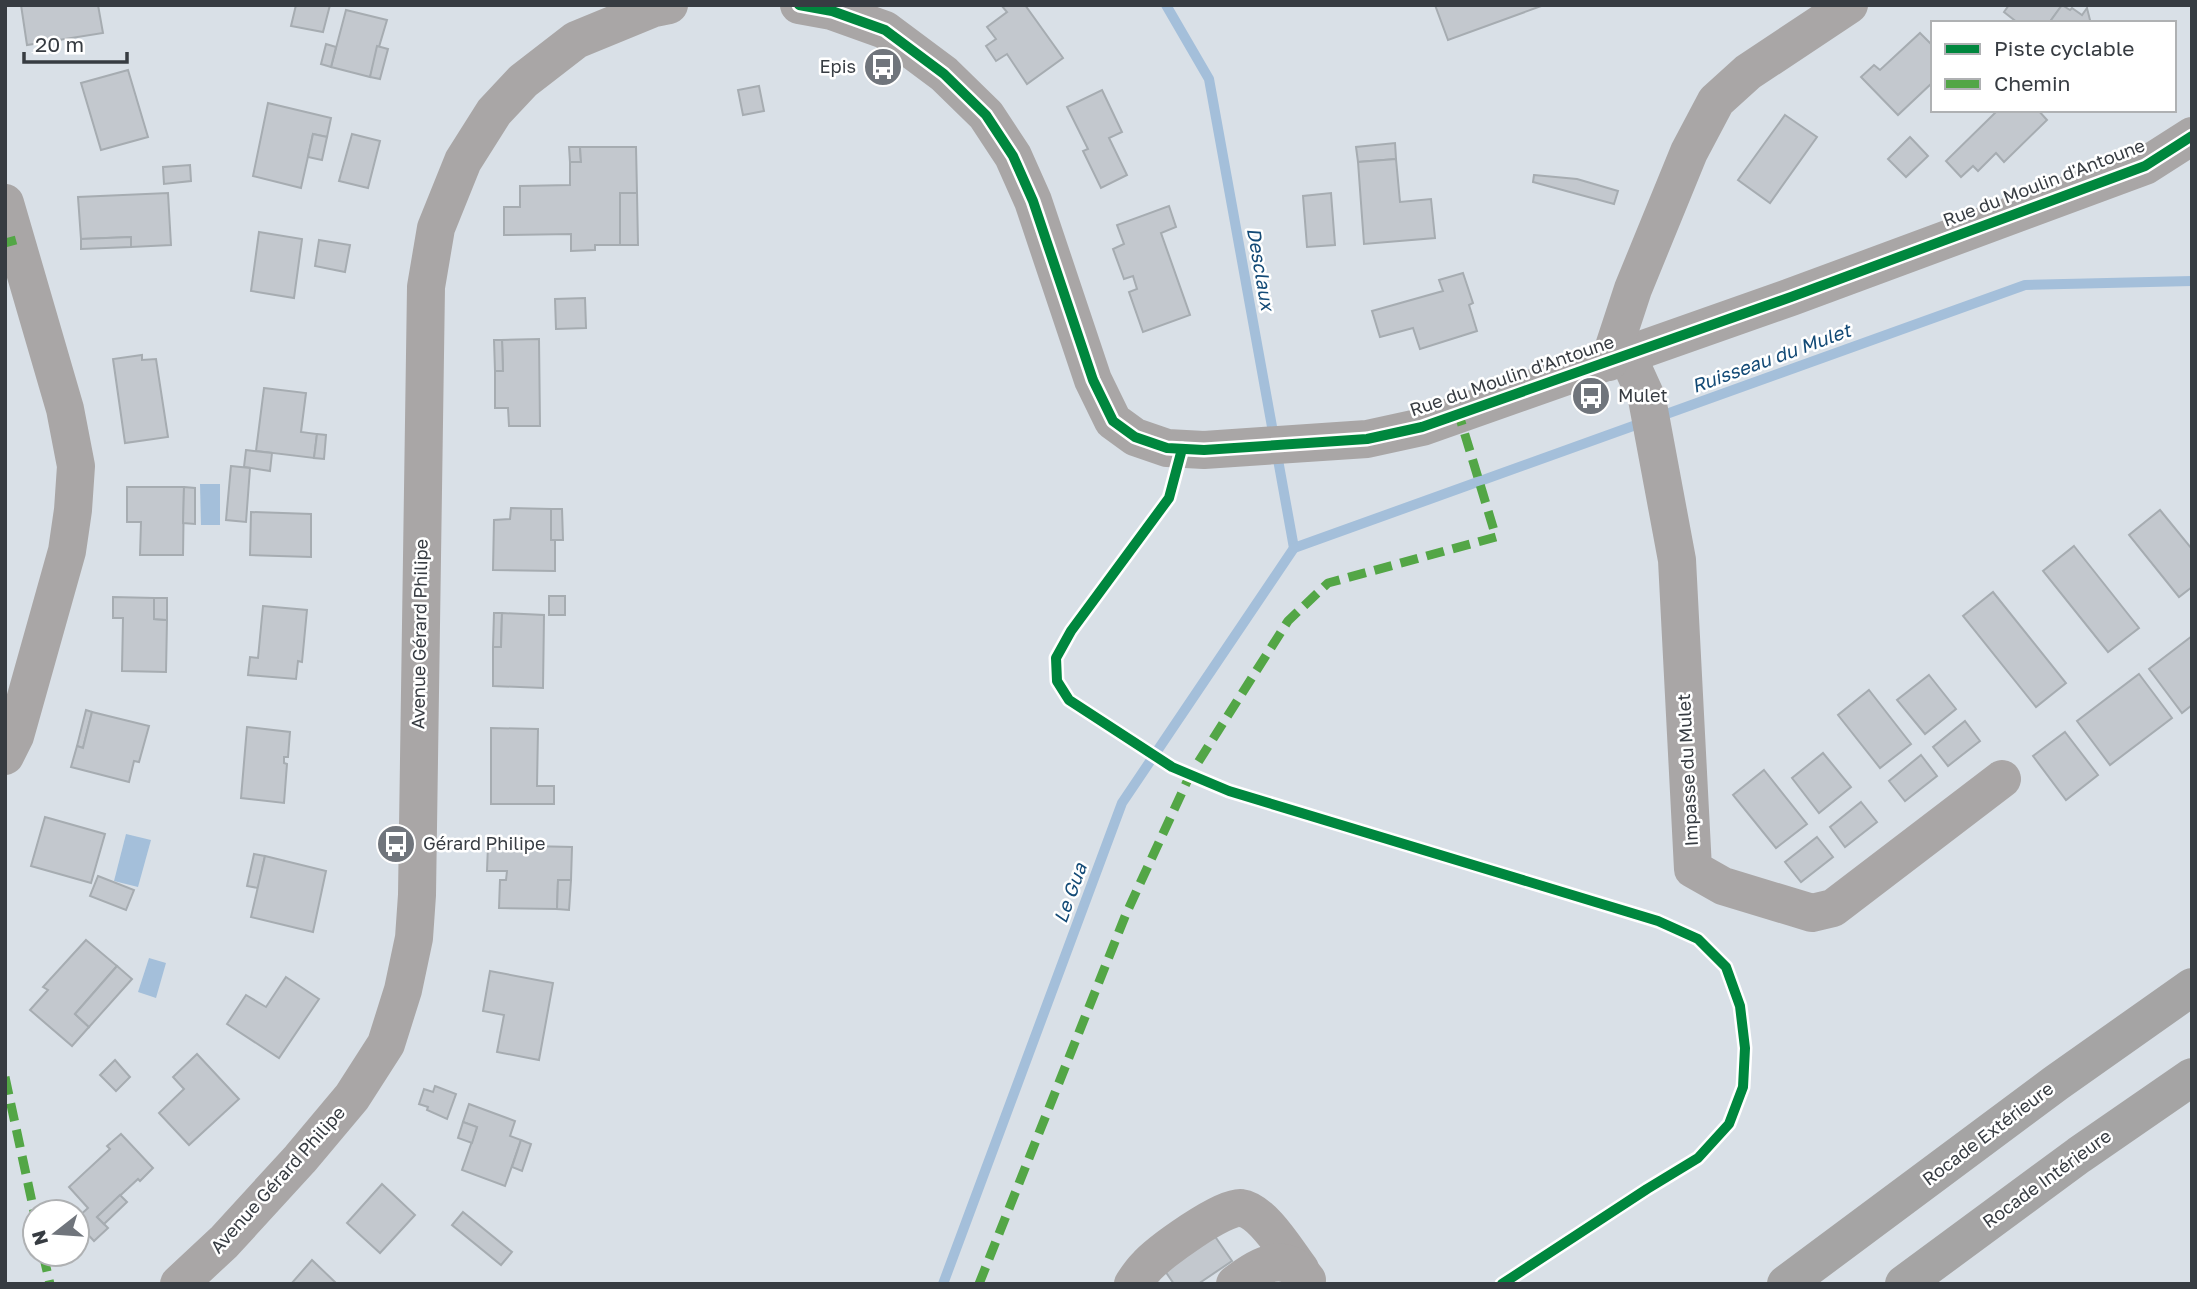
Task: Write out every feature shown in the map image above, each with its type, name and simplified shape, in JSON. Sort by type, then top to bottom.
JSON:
[{"type":"highway","name":"Rocade Extérieure","points":[[1786,1284],[2056,1083],[2192,987]]},
{"type":"highway","name":"Rocade Intérieure","points":[[1904,1284],[2079,1155],[2192,1077]]},
{"type":"street","name":"Rue du Moulin d'Antoune","points":[[800,5],[832,11],[885,30],[944,74],[986,115],[1013,156],[1033,201],[1093,380],[1113,421],[1135,437],[1167,448],[1225,448],[1367,439],[1422,427],[1791,297],[2145,166],[2192,136]]},
{"type":"street","points":[[1618,359],[1633,289],[1689,152],[1717,101],[1748,72],[1849,5]]},
{"type":"street","name":"Avenue Gérard Philipe","points":[[179,1284],[223,1242],[300,1159],[352,1097],[386,1044],[403,990],[414,938],[418,895],[426,287],[436,229],[463,160],[494,112],[523,81],[576,40],[658,6]]},
{"type":"street","points":[[5,203],[62,397],[76,466],[67,551],[15,736],[5,756]]},
{"type":"street","name":"Impasse du Mulet","points":[[1618,359],[1651,420],[1677,560],[1693,869],[1723,886],[1812,913],[1833,908],[2002,779]]},
{"type":"street","points":[[1133,1284],[1147,1265],[1183,1238],[1221,1213],[1240,1208],[1259,1216],[1305,1277]]},
{"type":"street","points":[[1235,1284],[1266,1263],[1283,1263],[1305,1277]]},
{"type":"water","points":[[200,484],[220,484],[220,525],[201,525]]},
{"type":"water","points":[[126,834],[151,840],[138,887],[114,881]]},
{"type":"water","points":[[149,958],[166,963],[156,998],[138,992]]},
{"type":"building","points":[[21,5],[98,5],[103,33],[27,45]]},
{"type":"building","points":[[296,5],[330,5],[323,32],[291,26]]},
{"type":"building","points":[[1001,5],[1025,5],[1063,58],[1027,84],[1007,54],[996,61],[986,46],[996,39],[987,27],[1007,12]]},
{"type":"building","points":[[1435,5],[1544,5],[1448,40]]},
{"type":"building","points":[[2009,5],[2062,5],[2050,21],[2015,21],[2004,12]]},
{"type":"building","points":[[2062,5],[2082,15],[2087,8],[2090,20],[2089,21],[2050,21]]},
{"type":"building","points":[[346,10],[387,20],[370,77],[331,67]]},
{"type":"building","points":[[1920,33],[1931,44],[1931,84],[1898,115],[1861,77],[1874,65],[1880,70]]},
{"type":"building","points":[[326,44],[336,47],[331,67],[321,64]]},
{"type":"building","points":[[377,46],[388,49],[380,79],[370,77]]},
{"type":"building","points":[[128,70],[148,137],[101,150],[81,83]]},
{"type":"building","points":[[759,86],[764,111],[743,115],[738,90]]},
{"type":"building","points":[[1102,90],[1122,132],[1109,138],[1127,175],[1101,188],[1083,151],[1088,149],[1067,107]]},
{"type":"building","points":[[268,103],[331,118],[327,137],[313,134],[301,188],[253,176]]},
{"type":"building","points":[[1996,112],[2040,112],[2047,120],[2004,162],[1996,153],[1978,171],[1973,166],[1961,177],[1946,161]]},
{"type":"building","points":[[1785,115],[1817,137],[1770,203],[1738,180]]},
{"type":"building","points":[[313,134],[327,137],[322,160],[308,157]]},
{"type":"building","points":[[352,134],[380,141],[368,188],[339,181]]},
{"type":"building","points":[[1910,137],[1928,156],[1906,177],[1888,159]]},
{"type":"building","points":[[1395,143],[1396,159],[1358,162],[1356,147]]},
{"type":"building","points":[[569,147],[580,147],[581,162],[570,162]]},
{"type":"building","points":[[580,147],[636,147],[637,193],[620,193],[620,245],[595,245],[595,250],[571,251],[571,234],[504,235],[504,207],[520,207],[520,186],[570,185],[570,162],[581,162]]},
{"type":"building","points":[[1396,159],[1400,202],[1431,199],[1435,238],[1364,244],[1358,162]]},
{"type":"building","points":[[190,165],[191,181],[164,184],[163,167]]},
{"type":"building","points":[[1534,175],[1577,179],[1618,191],[1614,204],[1533,182]]},
{"type":"building","points":[[168,193],[171,245],[131,247],[131,237],[81,239],[78,197]]},
{"type":"building","points":[[620,193],[637,193],[638,245],[620,245]]},
{"type":"building","points":[[1331,193],[1335,245],[1307,247],[1303,196]]},
{"type":"building","points":[[1169,206],[1176,227],[1161,233],[1190,315],[1143,332],[1129,292],[1137,289],[1133,276],[1124,279],[1113,249],[1124,244],[1117,225]]},
{"type":"building","points":[[259,232],[302,239],[294,298],[251,291]]},
{"type":"building","points":[[131,237],[131,247],[81,249],[81,239]]},
{"type":"building","points":[[319,240],[350,245],[345,272],[315,266]]},
{"type":"building","points":[[1463,273],[1473,303],[1469,305],[1477,331],[1420,349],[1413,328],[1380,337],[1372,311],[1443,291],[1439,280]]},
{"type":"building","points":[[585,298],[586,328],[556,329],[555,299]]},
{"type":"building","points":[[539,339],[540,426],[509,426],[508,408],[495,408],[495,371],[503,371],[502,340]]},
{"type":"building","points":[[494,340],[502,340],[503,371],[495,371]]},
{"type":"building","points":[[142,355],[142,360],[156,359],[168,437],[125,443],[113,359]]},
{"type":"building","points":[[264,388],[306,393],[301,432],[317,434],[314,458],[256,451]]},
{"type":"building","points":[[317,434],[326,435],[324,459],[314,458]]},
{"type":"building","points":[[246,450],[272,453],[270,471],[244,467]]},
{"type":"building","points":[[231,466],[250,468],[246,522],[226,520]]},
{"type":"building","points":[[127,487],[184,487],[183,555],[140,555],[141,522],[127,522]]},
{"type":"building","points":[[184,487],[195,488],[195,524],[183,523]]},
{"type":"building","points":[[511,508],[551,509],[555,571],[493,570],[494,520],[510,519]]},
{"type":"building","points":[[551,509],[562,509],[563,540],[551,540]]},
{"type":"building","points":[[2160,510],[2192,549],[2192,587],[2179,597],[2129,535]]},
{"type":"building","points":[[251,512],[311,514],[311,557],[250,555]]},
{"type":"building","points":[[2074,546],[2139,628],[2108,652],[2043,571]]},
{"type":"building","points":[[1993,592],[2066,683],[2036,707],[1963,616]]},
{"type":"building","points":[[549,596],[565,596],[565,615],[549,615]]},
{"type":"building","points":[[113,597],[154,598],[154,619],[167,620],[166,672],[122,671],[123,618],[113,618]]},
{"type":"building","points":[[154,598],[167,598],[167,620],[154,619]]},
{"type":"building","points":[[263,606],[307,610],[302,662],[298,661],[296,679],[248,675],[250,657],[258,658]]},
{"type":"building","points":[[494,613],[502,613],[501,647],[493,647]]},
{"type":"building","points":[[502,613],[544,615],[543,688],[493,686],[493,647],[501,647]]},
{"type":"building","points":[[2192,636],[2192,705],[2182,713],[2149,669]]},
{"type":"building","points":[[2139,674],[2172,718],[2110,765],[2077,721]]},
{"type":"building","points":[[1929,675],[1956,709],[1925,734],[1897,700]]},
{"type":"building","points":[[1869,690],[1911,744],[1880,768],[1838,715]]},
{"type":"building","points":[[86,710],[92,712],[83,748],[77,746]]},
{"type":"building","points":[[92,712],[149,726],[139,762],[134,761],[129,782],[71,767],[77,746],[83,748]]},
{"type":"building","points":[[1965,721],[1980,741],[1948,766],[1933,747]]},
{"type":"building","points":[[247,727],[290,732],[288,757],[284,757],[284,763],[287,764],[284,803],[241,798]]},
{"type":"building","points":[[491,728],[538,729],[537,786],[554,786],[554,804],[491,804]]},
{"type":"building","points":[[2065,732],[2098,775],[2066,800],[2033,756]]},
{"type":"building","points":[[1823,753],[1851,787],[1819,813],[1792,778]]},
{"type":"building","points":[[1921,755],[1937,776],[1905,801],[1889,781]]},
{"type":"building","points":[[1764,770],[1807,824],[1776,848],[1733,795]]},
{"type":"building","points":[[1861,802],[1877,822],[1845,847],[1830,827]]},
{"type":"building","points":[[45,817],[105,834],[91,883],[31,866]]},
{"type":"building","points":[[1817,837],[1833,857],[1801,882],[1785,862]]},
{"type":"building","points":[[488,845],[572,847],[571,880],[558,880],[557,909],[499,908],[500,880],[506,880],[507,871],[487,871]]},
{"type":"building","points":[[254,854],[265,856],[258,888],[247,886]]},
{"type":"building","points":[[265,856],[326,871],[313,932],[251,917]]},
{"type":"building","points":[[98,876],[134,890],[126,910],[90,896]]},
{"type":"building","points":[[558,880],[571,880],[569,910],[557,909]]},
{"type":"building","points":[[86,940],[117,966],[75,1014],[89,1027],[72,1046],[30,1010],[48,990],[43,987]]},
{"type":"building","points":[[117,966],[132,979],[89,1027],[75,1014]]},
{"type":"building","points":[[490,971],[553,983],[539,1060],[497,1052],[504,1015],[483,1011]]},
{"type":"building","points":[[286,977],[319,999],[279,1058],[227,1024],[246,995],[266,1007]]},
{"type":"building","points":[[197,1054],[239,1099],[189,1145],[159,1113],[184,1089],[173,1077]]},
{"type":"building","points":[[115,1060],[130,1077],[116,1091],[100,1075]]},
{"type":"building","points":[[435,1086],[456,1094],[447,1119],[419,1104],[424,1089],[433,1092]]},
{"type":"building","points":[[469,1104],[515,1121],[510,1136],[521,1140],[505,1186],[462,1170],[477,1127],[463,1122]]},
{"type":"building","points":[[463,1122],[477,1127],[472,1143],[458,1138]]},
{"type":"building","points":[[121,1134],[153,1168],[97,1217],[108,1228],[94,1241],[91,1238],[91,1198],[79,1198],[69,1187],[110,1149],[107,1146]]},
{"type":"building","points":[[521,1140],[531,1144],[522,1171],[512,1167]]},
{"type":"building","points":[[382,1184],[415,1215],[380,1253],[347,1223]]},
{"type":"building","points":[[120,1195],[127,1202],[104,1224],[97,1217]]},
{"type":"building","points":[[1196,1209],[1232,1261],[1198,1284],[1174,1284],[1163,1268]]},
{"type":"building","points":[[463,1212],[512,1252],[501,1265],[452,1225]]},
{"type":"building","points":[[312,1260],[337,1284],[291,1284]]},
{"type":"waterway","name":"Desclaux","points":[[1166,5],[1209,79],[1294,548]]},
{"type":"waterway","name":"Ruisseau du Mulet","points":[[1294,548],[2025,285],[2192,281]]},
{"type":"waterway","name":"Le Gua","points":[[943,1284],[1122,803],[1294,548]]},
{"type":"marked path","points":[[5,243],[16,240]]},
{"type":"marked path","points":[[979,1284],[1126,914],[1190,775],[1288,621],[1328,583],[1496,537],[1459,415]]},
{"type":"marked path","points":[[5,1077],[31,1198]]},
{"type":"marked path","points":[[46,1268],[50,1284]]},
{"type":"cycle path","points":[[799,5],[832,11],[885,30],[944,74],[986,115],[1013,156],[1033,201],[1093,380],[1113,421],[1135,437],[1167,448],[1204,450],[1367,439],[1422,427],[1791,297],[2145,166],[2192,136]]},
{"type":"cycle path","points":[[1182,449],[1169,498],[1071,631],[1056,658],[1057,681],[1069,700],[1172,767],[1229,791],[1658,921],[1698,939],[1726,967],[1740,1006],[1745,1048],[1743,1087],[1729,1124],[1698,1158],[1502,1284]]},
{"type":"place","name":"Epis","points":[[883,67]]},
{"type":"place","name":"Mulet","points":[[1591,396]]},
{"type":"place","name":"Gérard Philipe","points":[[396,844]]}]
